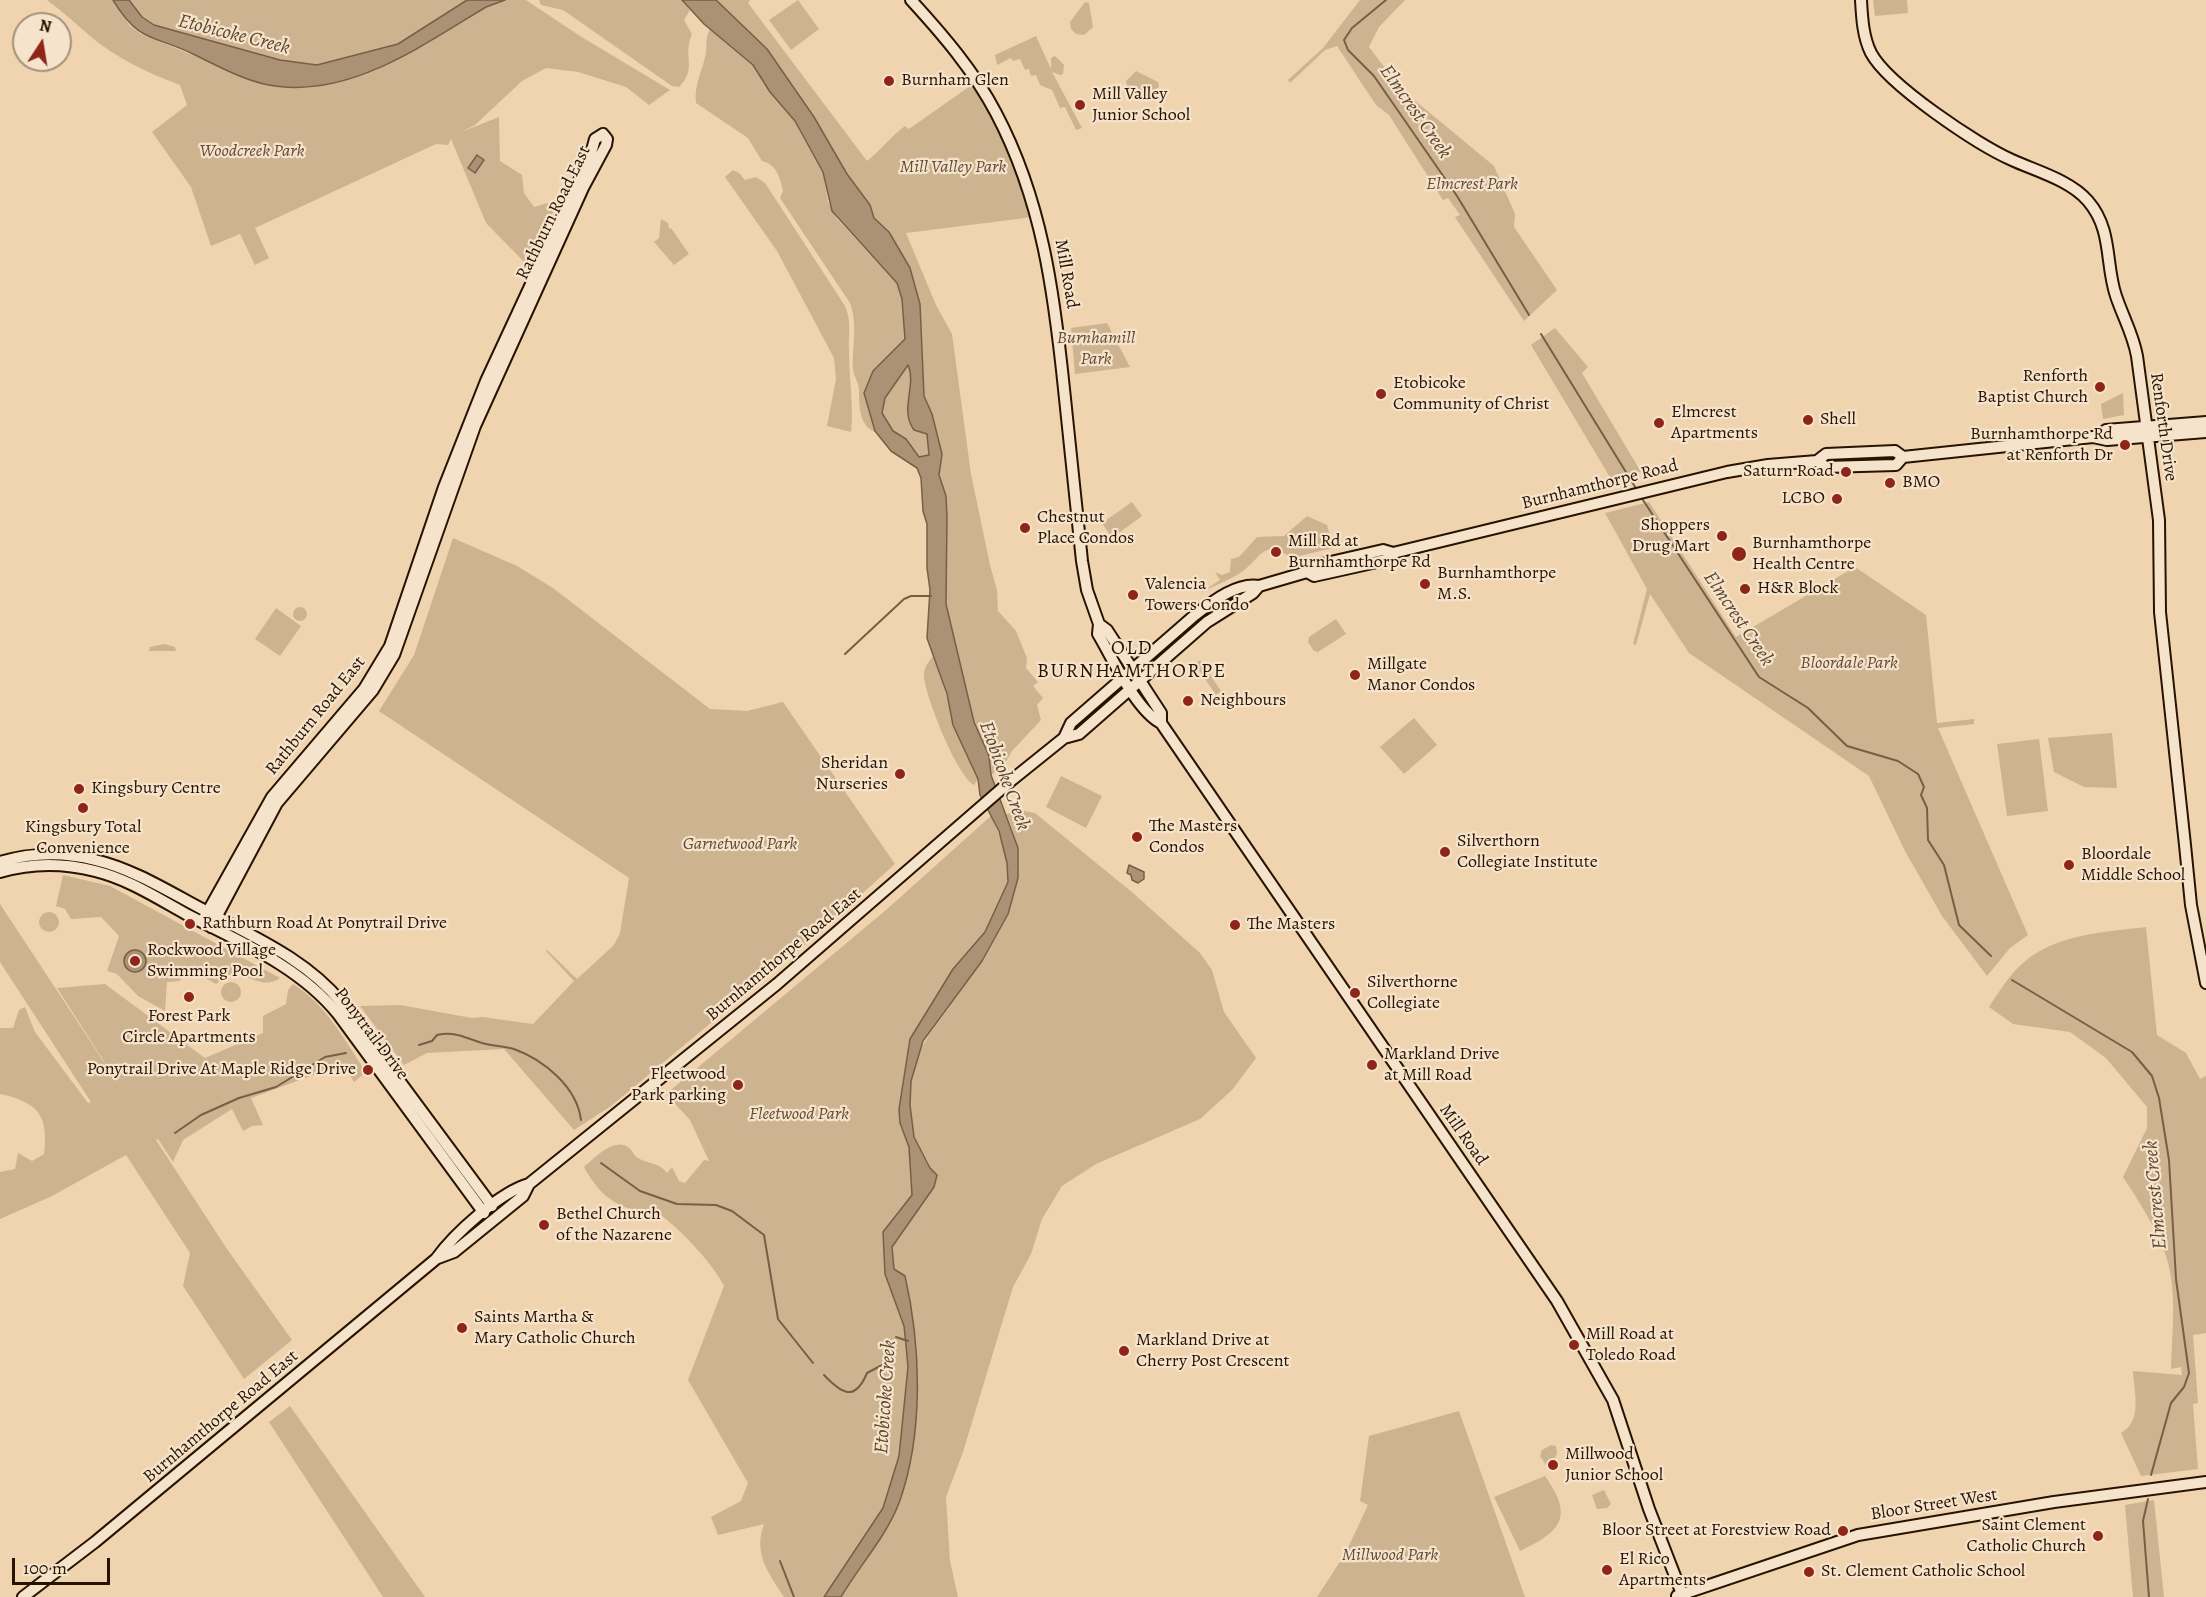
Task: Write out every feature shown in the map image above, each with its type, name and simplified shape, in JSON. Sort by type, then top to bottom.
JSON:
[{"type":"street","name":"Mill Road","points":[[911,0],[956,52],[987,97],[1019,160],[1032,197],[1045,243],[1054,292],[1085,580],[1099,624],[1098,634],[1129,674],[1140,681],[1161,712],[1161,723]]},
{"type":"street","name":"Renforth Drive","points":[[1861,0],[1868,46],[1875,61],[1898,84],[1977,142],[2072,188],[2094,210],[2103,227],[2110,254],[2116,296],[2133,336],[2159,520],[2160,612],[2192,905],[2206,983]]},
{"type":"street","name":"Rathburn Road East","points":[[600,134],[605,135],[606,145],[578,198],[475,426],[394,655],[373,690],[278,803],[206,919],[277,790],[357,698],[385,655],[444,487],[486,381],[590,157],[595,140],[600,134]]},
{"type":"street","name":"Burnhamthorpe Road","points":[[1060,742],[1071,723],[1195,615],[1217,599],[1249,584],[1259,586],[1307,572],[1314,566],[1383,550],[1393,553],[1613,498],[1768,465],[1817,461],[1826,467],[1896,465],[1903,457],[2098,437],[2107,440],[2206,422]]},
{"type":"street","name":"Burnhamthorpe Road","points":[[2146,432],[2206,432]]},
{"type":"street","name":"Burnhamthorpe Road","points":[[1060,742],[1079,734],[1207,622],[1253,593],[1259,586]]},
{"type":"street","name":"Mill Road","points":[[1129,674],[1131,689],[1153,719],[1161,723],[1557,1300],[1613,1401],[1679,1596]]},
{"type":"street","name":"Burnhamthorpe Road East","points":[[436,1259],[454,1252],[523,1196],[529,1184],[777,984],[967,818],[1060,742]]},
{"type":"street","points":[[0,862],[50,855],[93,859],[128,871],[206,919]]},
{"type":"street","points":[[0,872],[44,865],[93,870],[122,880],[206,919]]},
{"type":"street","name":"Ponytrail Drive","points":[[206,919],[293,972],[324,996],[488,1210]]},
{"type":"street","name":"Burnhamthorpe Road East","points":[[24,1597],[132,1512],[436,1259],[448,1243],[488,1210],[517,1187],[529,1184]]},
{"type":"street","name":"Bloor Street West","points":[[1679,1596],[1858,1535],[2146,1489],[2206,1482]]},
{"type":"green space","name":"Woodcreek Park","points":[[47,0],[113,0],[130,26],[141,34],[264,84],[309,87],[376,70],[486,7],[505,0],[526,0],[580,36],[670,90],[649,105],[626,87],[578,72],[546,68],[522,81],[475,125],[461,132],[499,117],[500,161],[522,175],[524,193],[534,207],[558,200],[530,268],[486,223],[451,139],[448,145],[436,144],[255,228],[269,258],[255,265],[240,234],[211,246],[191,187],[152,132],[187,105],[180,85],[121,58],[72,21],[72,12],[62,12]]},
{"type":"green space","points":[[129,0],[467,0],[398,44],[317,65],[280,60],[154,25],[142,17]]},
{"type":"green space","points":[[539,0],[682,0],[690,10],[684,20],[692,34],[688,49],[689,68],[685,80],[679,87],[672,86],[563,10],[541,5]]},
{"type":"green space","name":"Mill Valley Park","points":[[716,0],[750,0],[748,3],[867,161],[905,126],[909,129],[973,84],[1013,158],[1033,217],[906,233],[936,305],[952,334],[971,474],[997,590],[998,611],[1016,631],[1027,658],[1026,668],[1038,682],[1033,686],[1043,698],[1037,705],[1041,720],[1012,751],[1003,767],[991,775],[989,756],[974,722],[946,604],[946,496],[939,475],[942,454],[932,414],[924,396],[920,304],[910,268],[889,232],[874,219],[870,205],[847,174],[767,49]]},
{"type":"green space","points":[[798,0],[819,29],[791,50],[769,20]]},
{"type":"green space","name":"Elmcrest Park","points":[[1360,0],[1405,0],[1379,27],[1369,47],[1401,89],[1494,166],[1515,214],[1514,227],[1557,290],[1524,321],[1455,217],[1460,215],[1448,198],[1443,200],[1389,115],[1376,105],[1337,46],[1325,50],[1290,83],[1288,80],[1323,48]]},
{"type":"green space","points":[[1873,0],[1907,0],[1908,13],[1875,16]]},
{"type":"green space","points":[[1085,2],[1089,3],[1093,27],[1084,35],[1076,34],[1071,29],[1070,22]]},
{"type":"green space","points":[[710,29],[753,65],[770,92],[795,121],[823,172],[828,202],[837,219],[897,283],[902,299],[905,339],[873,371],[864,393],[875,432],[866,425],[860,409],[859,388],[853,369],[854,327],[850,303],[780,198],[783,191],[779,176],[771,165],[762,161],[748,138],[696,103],[697,83],[705,59]]},
{"type":"green space","points":[[1036,36],[1051,69],[1051,58],[1055,56],[1064,65],[1063,74],[1052,72],[1082,128],[1076,130],[1065,107],[1060,108],[1052,90],[1040,85],[1036,75],[1031,76],[1029,69],[1025,70],[1020,59],[1013,61],[1011,58],[997,65],[995,55]]},
{"type":"green space","points":[[1136,71],[1158,82],[1159,87],[1142,98],[1129,95],[1126,81]]},
{"type":"green space","points":[[733,170],[745,180],[756,177],[765,183],[845,306],[849,323],[851,432],[827,426],[836,379],[834,358],[777,251],[725,177]]},
{"type":"green space","points":[[661,219],[668,223],[669,229],[671,228],[689,254],[674,265],[654,242],[659,238]]},
{"type":"green space","name":"Burnhamill Park","points":[[1107,323],[1130,367],[1075,374],[1071,328]]},
{"type":"green space","points":[[1555,328],[1588,367],[1582,373],[1641,472],[1633,474],[1635,479],[1614,484],[1531,345]]},
{"type":"green space","points":[[908,365],[911,376],[908,418],[921,433],[927,434],[929,455],[919,457],[906,439],[893,431],[882,414],[885,398]]},
{"type":"green space","points":[[2123,393],[2124,415],[2103,419],[2101,404]]},
{"type":"green space","points":[[1132,502],[1142,516],[1112,538],[1102,523]]},
{"type":"green space","name":"Bloordale Park","points":[[1649,502],[1736,637],[1855,567],[1926,615],[1937,723],[1974,719],[1974,724],[1938,728],[2028,935],[2010,948],[1987,976],[1942,916],[1905,851],[1869,776],[1689,653],[1650,594],[1636,645],[1633,644],[1647,589],[1605,513]]},
{"type":"green space","points":[[1307,516],[1327,525],[1333,548],[1291,558],[1275,549],[1269,549],[1238,574],[1200,593],[1220,580],[1215,572],[1222,575],[1230,572],[1231,559],[1239,557],[1257,537],[1284,536]]},
{"type":"green space","name":"Garnetwood Park","points":[[453,538],[517,566],[553,588],[710,709],[747,711],[783,702],[895,864],[813,938],[611,1106],[574,1130],[504,1049],[427,1053],[404,1065],[360,1006],[400,1005],[472,1018],[482,1017],[533,1024],[574,981],[546,951],[577,979],[614,945],[620,933],[629,878],[379,711],[414,655]]},
{"type":"green space","points":[[297,607],[303,607],[307,614],[303,621],[297,621],[293,617],[293,611]]},
{"type":"green space","points":[[276,608],[301,626],[280,656],[255,639]]},
{"type":"green space","points":[[1336,619],[1346,634],[1318,652],[1314,651],[1308,642],[1309,637]]},
{"type":"green space","points":[[164,644],[175,647],[176,651],[149,651],[150,647]]},
{"type":"green space","points":[[933,656],[958,733],[978,779],[974,785],[967,779],[951,752],[930,701],[924,674]]},
{"type":"green space","points":[[1200,660],[1221,691],[1216,695],[1195,664]]},
{"type":"green space","points":[[1414,718],[1437,745],[1404,774],[1380,747]]},
{"type":"green space","points":[[2112,733],[2117,788],[2084,787],[2054,772],[2048,738]]},
{"type":"green space","points":[[2039,739],[2048,811],[2007,816],[1997,744]]},
{"type":"green space","points":[[1061,776],[1102,796],[1086,828],[1046,807]]},
{"type":"green space","name":"Fleetwood Park","points":[[1020,810],[1035,813],[1133,893],[1200,953],[1212,970],[1224,1012],[1256,1058],[1232,1090],[1200,1119],[1096,1164],[1062,1186],[1042,1219],[1031,1254],[1013,1287],[963,1452],[946,1497],[950,1561],[958,1597],[784,1597],[768,1571],[761,1554],[761,1535],[764,1524],[718,1535],[711,1517],[741,1501],[748,1483],[688,1380],[724,1286],[705,1258],[670,1222],[660,1215],[630,1209],[613,1201],[594,1183],[584,1167],[605,1150],[623,1145],[638,1158],[657,1165],[667,1173],[672,1167],[679,1181],[685,1183],[704,1160],[709,1161],[690,1120],[666,1094],[886,910],[992,815],[1005,852],[1008,875],[1006,891],[985,932],[953,969],[910,1039],[899,1109],[900,1123],[909,1147],[912,1195],[883,1232],[885,1273],[891,1261],[892,1247],[934,1187],[928,1163],[912,1130],[910,1095],[913,1070],[925,1042],[994,941],[1006,917],[1014,892],[1017,867],[1015,841],[1006,814]]},
{"type":"green space","points":[[63,875],[110,886],[280,978],[268,983],[232,973],[216,984],[187,968],[180,981],[167,982],[165,1011],[138,996],[117,974],[107,971],[119,936],[101,917],[71,919],[65,909],[56,906]]},
{"type":"green space","points":[[0,904],[127,1097],[57,988],[105,984],[205,1058],[263,1033],[263,1016],[286,1004],[288,990],[293,984],[305,992],[325,1012],[366,1072],[354,1082],[343,1064],[251,1098],[263,1125],[252,1126],[243,1131],[232,1109],[183,1140],[173,1162],[158,1139],[156,1140],[227,1249],[292,1340],[244,1379],[183,1286],[190,1253],[126,1155],[52,1196],[0,1219],[0,1172],[15,1169],[18,1153],[32,1161],[44,1154],[45,1140],[42,1120],[38,1112],[23,1101],[0,1094],[0,1028],[13,1028],[19,1010],[25,1007],[35,1032],[88,1103],[91,1102],[0,962]]},
{"type":"green space","points":[[49,912],[56,915],[59,922],[56,929],[49,932],[42,929],[39,922],[42,915]]},
{"type":"green space","points":[[2146,927],[2157,1035],[2186,1053],[2200,1079],[2206,1076],[2206,1333],[2193,1335],[2198,1403],[2193,1404],[2198,1469],[2141,1476],[2121,1433],[2128,1428],[2135,1414],[2133,1371],[2182,1375],[2181,1367],[2171,1369],[2173,1300],[2167,1259],[2142,1206],[2123,1177],[2147,1128],[2147,1107],[2106,1058],[2070,1032],[2013,1024],[1989,1007],[2004,984],[2023,963],[2036,953],[2065,940],[2081,936]]},
{"type":"green space","points":[[231,982],[238,985],[241,992],[238,999],[231,1002],[224,999],[221,992],[224,985]]},
{"type":"green space","points":[[290,1406],[425,1597],[383,1597],[269,1422]]},
{"type":"green space","name":"Millwood Park","points":[[1459,1411],[1525,1597],[1317,1597],[1345,1554],[1368,1505],[1360,1501],[1369,1436]]},
{"type":"green space","points":[[1551,1445],[1556,1446],[1557,1454],[1551,1464],[1546,1465],[1540,1456],[1542,1450]]},
{"type":"green space","points":[[1545,1476],[1559,1502],[1561,1512],[1559,1521],[1546,1537],[1520,1551],[1494,1497]]},
{"type":"green space","points":[[1604,1490],[1611,1504],[1607,1508],[1597,1509],[1592,1495]]},
{"type":"green space","points":[[2154,1500],[2164,1597],[2133,1597],[2125,1505]]},
{"type":"shaded area","name":"Etobicoke Creek","points":[[113,0],[129,0],[142,17],[154,25],[280,60],[317,65],[398,44],[467,0],[505,0],[486,7],[381,67],[353,78],[324,85],[294,87],[264,84],[246,78],[148,36],[131,24]]},
{"type":"shaded area","name":"Etobicoke Creek","points":[[682,0],[716,0],[767,49],[814,117],[847,174],[870,205],[874,218],[889,232],[910,268],[920,304],[924,396],[932,414],[942,454],[939,475],[946,496],[946,604],[974,722],[989,756],[991,775],[1018,848],[1018,878],[1008,914],[982,961],[923,1041],[911,1081],[910,1105],[914,1137],[930,1168],[937,1175],[934,1187],[892,1247],[894,1269],[905,1276],[914,1331],[917,1390],[913,1448],[894,1516],[841,1597],[824,1597],[883,1508],[899,1456],[908,1367],[904,1326],[885,1274],[883,1232],[912,1195],[909,1147],[900,1123],[899,1109],[910,1039],[953,969],[985,932],[1008,882],[1007,863],[999,831],[980,795],[978,779],[953,725],[947,694],[927,638],[930,590],[927,568],[927,524],[923,511],[921,478],[917,468],[891,451],[875,431],[864,393],[873,371],[905,339],[902,299],[897,283],[832,211],[823,172],[795,121],[770,92],[753,65],[704,24]],"holes":[[[908,365],[910,373],[908,406],[910,422],[914,430],[927,434],[929,455],[919,457],[906,439],[893,431],[882,413],[885,398]]]},
{"type":"shaded area","points":[[477,155],[484,160],[475,173],[468,168]]},
{"type":"shaded area","points":[[1129,865],[1144,872],[1144,879],[1138,883],[1132,880],[1131,875],[1127,873]]},
{"type":"shaded area","name":"Rockwood Village Swimming Pool","points":[[135,950],[143,953],[146,961],[143,969],[135,972],[127,969],[124,961],[127,953]]},
{"type":"waterway","name":"Elmcrest Creek","points":[[1386,0],[1352,28],[1344,40],[1348,50],[1374,76],[1457,196],[1529,315]]},
{"type":"waterway","name":"Elmcrest Creek","points":[[1541,334],[1637,490]]},
{"type":"waterway","name":"Elmcrest Creek","points":[[1641,497],[1759,677],[1808,708],[1847,746],[1898,761],[1918,774],[1924,787],[1921,795],[1927,808],[1928,840],[1944,865],[1959,925],[1991,956]]},
{"type":"waterway","points":[[845,654],[904,599],[911,596],[931,596]]},
{"type":"waterway","name":"Elmcrest Creek","points":[[2012,980],[2132,1052],[2152,1076],[2159,1098],[2169,1160],[2176,1279],[2189,1373],[2184,1387],[2171,1403],[2151,1475]]},
{"type":"waterway","points":[[419,1045],[432,1041],[437,1035],[450,1034],[514,1049],[525,1054],[537,1060],[566,1086],[578,1108],[581,1120]]},
{"type":"waterway","points":[[175,1133],[201,1115],[239,1098],[276,1087],[325,1057],[346,1053]]},
{"type":"waterway","points":[[601,1163],[640,1191],[677,1204],[716,1205],[732,1211],[764,1235],[778,1319],[813,1363]]},
{"type":"waterway","points":[[896,1337],[908,1341]]},
{"type":"waterway","points":[[824,1375],[842,1390],[853,1391],[858,1388],[867,1373],[884,1364],[890,1340]]},
{"type":"waterway","name":"Elmcrest Creek","points":[[2148,1499],[2143,1521],[2149,1597]]},
{"type":"waterway","points":[[780,1561],[794,1597]]},
{"type":"place","name":"Burnham Glen","points":[[889,81]]},
{"type":"place","name":"Mill Valley Junior School","points":[[1080,105]]},
{"type":"place","name":"Renforth Baptist Church","points":[[2100,387]]},
{"type":"place","name":"Etobicoke Community of Christ","points":[[1381,394]]},
{"type":"place","name":"Shell","points":[[1808,420]]},
{"type":"place","name":"Elmcrest Apartments","points":[[1659,423]]},
{"type":"place","name":"Burnhamthorpe Rd at Renforth Dr","points":[[2125,445]]},
{"type":"place","name":"Saturn Road","points":[[1846,472]]},
{"type":"place","name":"BMO","points":[[1890,483]]},
{"type":"place","name":"LCBO","points":[[1837,499]]},
{"type":"place","name":"Chestnut Place Condos","points":[[1025,528]]},
{"type":"place","name":"Shoppers Drug Mart","points":[[1722,536]]},
{"type":"place","name":"Mill Rd at Burnhamthorpe Rd","points":[[1276,552]]},
{"type":"place","name":"Burnhamthorpe Health Centre","points":[[1739,554]]},
{"type":"place","name":"Burnhamthorpe M.S.","points":[[1425,584]]},
{"type":"place","name":"H&R Block","points":[[1745,589]]},
{"type":"place","name":"Valencia Towers Condo","points":[[1133,595]]},
{"type":"place","name":"Millgate Manor Condos","points":[[1355,675]]},
{"type":"place","name":"Neighbours","points":[[1188,701]]},
{"type":"place","name":"Sheridan Nurseries","points":[[900,774]]},
{"type":"place","name":"Kingsbury Centre","points":[[79,789]]},
{"type":"place","name":"Kingsbury Total Convenience","points":[[83,808]]},
{"type":"place","name":"The Masters Condos","points":[[1137,837]]},
{"type":"place","name":"Silverthorn Collegiate Institute","points":[[1445,852]]},
{"type":"place","name":"Bloordale Middle School","points":[[2069,865]]},
{"type":"place","name":"Rathburn Road At Ponytrail Drive","points":[[190,924]]},
{"type":"place","name":"The Masters","points":[[1235,925]]},
{"type":"place","name":"Rockwood Village Swimming Pool","points":[[135,961]]},
{"type":"place","name":"Silverthorne Collegiate","points":[[1355,993]]},
{"type":"place","name":"Forest Park Circle Apartments","points":[[189,997]]},
{"type":"place","name":"Markland Drive at Mill Road","points":[[1372,1065]]},
{"type":"place","name":"Ponytrail Drive At Maple Ridge Drive","points":[[368,1070]]},
{"type":"place","name":"Fleetwood Park parking","points":[[738,1085]]},
{"type":"place","name":"Bethel Church of the Nazarene","points":[[544,1225]]},
{"type":"place","name":"Saints Martha & Mary Catholic Church","points":[[462,1328]]},
{"type":"place","name":"Mill Road at Toledo Road","points":[[1574,1345]]},
{"type":"place","name":"Markland Drive at Cherry Post Crescent","points":[[1124,1351]]},
{"type":"place","name":"Millwood Junior School","points":[[1553,1465]]},
{"type":"place","name":"Bloor Street at Forestview Road","points":[[1843,1531]]},
{"type":"place","name":"Saint Clement Catholic Church","points":[[2098,1536]]},
{"type":"place","name":"El Rico Apartments","points":[[1607,1570]]},
{"type":"place","name":"St. Clement Catholic School","points":[[1809,1572]]},
{"type":"district","name":"OLD BURNHAMTHORPE","points":[[1132,660]]}]
